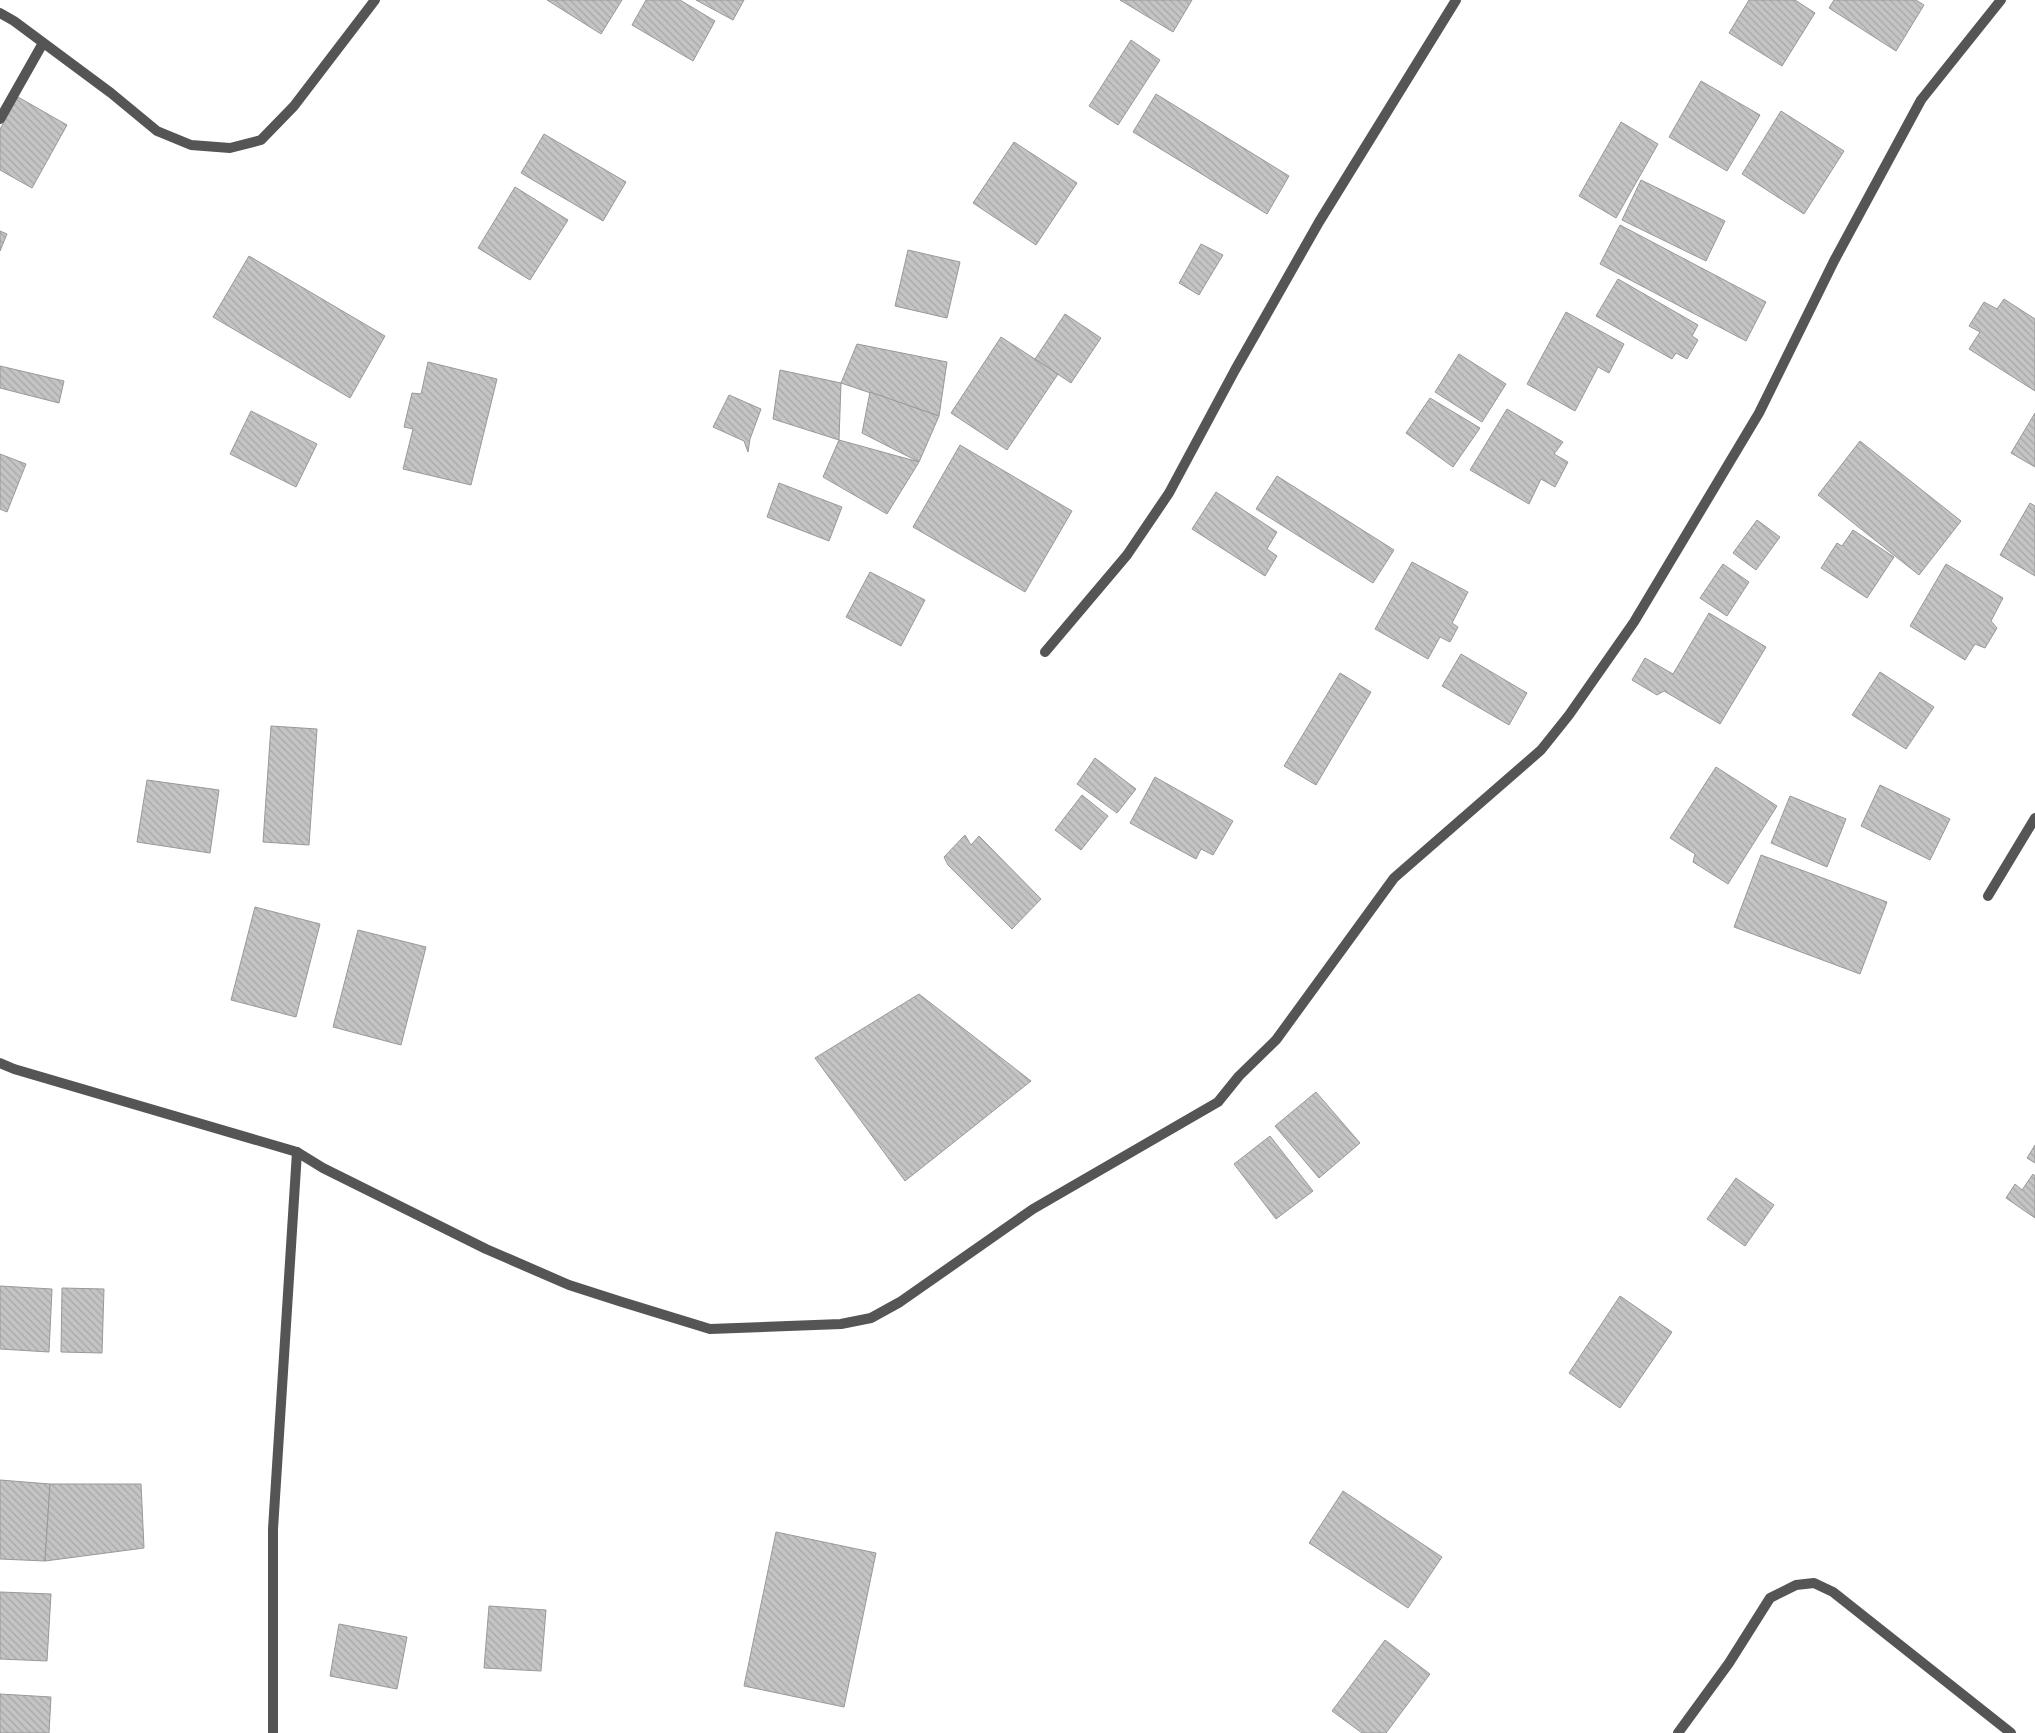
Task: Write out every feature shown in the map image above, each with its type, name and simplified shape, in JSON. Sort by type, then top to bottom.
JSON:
[{"type":"street","points":[[0,13],[14,21],[157,131],[191,145],[230,148],[261,140],[294,106],[375,0]]},
{"type":"street","points":[[1045,652],[1127,555],[1169,493],[1235,370],[1319,222],[1456,0]]},
{"type":"street","points":[[0,1063],[24,1072],[297,1152],[323,1168],[486,1249],[569,1285],[710,1328],[841,1324],[871,1318],[900,1302],[1033,1209],[1218,1102],[1239,1076],[1276,1040],[1394,878],[1541,750],[1569,715],[1634,622],[1759,413],[1834,261],[1922,100],[2001,0]]},
{"type":"street","points":[[0,118],[43,43]]},
{"type":"street","points":[[1988,896],[2035,818]]},
{"type":"street","points":[[273,1733],[273,1529],[297,1152]]},
{"type":"street","points":[[1678,1733],[1728,1664],[1770,1598],[1796,1585],[1814,1583],[1833,1592],[2010,1733]]},
{"type":"building","points":[[547,0],[622,0],[601,34]]},
{"type":"building","points":[[646,0],[680,0],[715,21],[693,61],[632,25]]},
{"type":"building","points":[[696,0],[744,0],[733,20]]},
{"type":"building","points":[[1120,0],[1192,0],[1173,32]]},
{"type":"building","points":[[1749,0],[1795,0],[1815,13],[1782,66],[1729,33]]},
{"type":"building","points":[[1834,0],[1916,0],[1924,5],[1896,51],[1829,8]]},
{"type":"building","points":[[1131,40],[1160,60],[1118,125],[1089,106]]},
{"type":"building","points":[[1701,81],[1760,115],[1727,171],[1669,137]]},
{"type":"building","points":[[1156,94],[1289,176],[1267,214],[1133,132]]},
{"type":"building","points":[[18,97],[67,125],[32,188],[0,170],[0,129]]},
{"type":"building","points":[[1781,111],[1844,151],[1804,214],[1742,174]]},
{"type":"building","points":[[1621,122],[1658,144],[1616,218],[1579,196]]},
{"type":"building","points":[[544,134],[626,182],[603,221],[521,173]]},
{"type":"building","points":[[1014,142],[1077,183],[1036,245],[973,203]]},
{"type":"building","points":[[1641,180],[1725,221],[1706,261],[1622,220]]},
{"type":"building","points":[[515,187],[568,220],[530,280],[478,248]]},
{"type":"building","points":[[1620,225],[1766,302],[1746,341],[1600,264]]},
{"type":"building","points":[[0,231],[7,234],[0,251]]},
{"type":"building","points":[[1201,244],[1223,255],[1199,295],[1179,283]]},
{"type":"building","points":[[908,250],[960,262],[947,318],[895,306]]},
{"type":"building","points":[[249,256],[385,336],[350,398],[213,317]]},
{"type":"building","points":[[1618,279],[1698,325],[1692,336],[1698,340],[1687,359],[1676,353],[1672,359],[1596,316]]},
{"type":"building","points":[[2004,299],[2035,319],[2035,391],[1969,349],[1980,332],[1969,326],[1984,302],[1997,309]]},
{"type":"building","points":[[1566,312],[1624,344],[1609,373],[1598,367],[1575,411],[1527,384]]},
{"type":"building","points":[[1065,314],[1101,338],[1071,383],[1035,359]]},
{"type":"building","points":[[1001,337],[1058,374],[1007,450],[951,413]]},
{"type":"building","points":[[857,344],[947,362],[939,416],[841,383]]},
{"type":"building","points":[[1459,354],[1506,384],[1482,422],[1435,392]]},
{"type":"building","points":[[428,362],[497,379],[471,485],[403,469],[413,429],[404,427],[412,393],[421,394]]},
{"type":"building","points":[[0,366],[64,381],[59,403],[0,388]]},
{"type":"building","points":[[780,370],[841,383],[839,440],[773,419]]},
{"type":"building","points":[[870,392],[939,416],[919,462],[862,433]]},
{"type":"building","points":[[729,395],[761,409],[750,439],[748,452],[744,441],[713,427]]},
{"type":"building","points":[[1430,398],[1480,428],[1453,467],[1406,433]]},
{"type":"building","points":[[1507,409],[1563,442],[1554,454],[1568,462],[1555,487],[1541,479],[1529,504],[1470,470]]},
{"type":"building","points":[[251,411],[317,444],[296,487],[230,454]]},
{"type":"building","points":[[2035,413],[2035,467],[2011,453]]},
{"type":"building","points":[[839,440],[919,462],[887,514],[823,477]]},
{"type":"building","points":[[1860,441],[1961,521],[1919,575],[1818,495]]},
{"type":"building","points":[[960,445],[1072,511],[1025,592],[913,527]]},
{"type":"building","points":[[0,454],[26,464],[7,512],[0,509]]},
{"type":"building","points":[[1277,476],[1394,550],[1373,583],[1256,509]]},
{"type":"building","points":[[779,483],[842,507],[829,541],[767,517]]},
{"type":"building","points":[[1216,492],[1277,532],[1267,549],[1277,556],[1265,576],[1192,529]]},
{"type":"building","points":[[2030,503],[2035,506],[2035,576],[2000,555]]},
{"type":"building","points":[[1757,520],[1780,537],[1756,570],[1733,553]]},
{"type":"building","points":[[1853,530],[1894,557],[1867,598],[1821,568],[1837,543],[1842,546]]},
{"type":"building","points":[[1412,562],[1468,592],[1452,623],[1458,627],[1450,642],[1440,637],[1428,659],[1375,629]]},
{"type":"building","points":[[1723,564],[1749,582],[1727,616],[1700,598]]},
{"type":"building","points":[[1946,564],[2003,598],[1991,621],[1997,628],[1985,648],[1975,644],[1965,660],[1910,626]]},
{"type":"building","points":[[870,572],[925,600],[901,646],[846,617]]},
{"type":"building","points":[[1709,613],[1766,647],[1720,724],[1664,691],[1657,695],[1632,680],[1645,658],[1673,674]]},
{"type":"building","points":[[1461,654],[1527,693],[1509,725],[1442,686]]},
{"type":"building","points":[[1880,672],[1934,707],[1906,749],[1852,715]]},
{"type":"building","points":[[1340,673],[1371,692],[1316,785],[1284,766]]},
{"type":"building","points":[[271,726],[317,729],[309,845],[263,842]]},
{"type":"building","points":[[1095,758],[1136,789],[1117,813],[1077,784]]},
{"type":"building","points":[[1716,767],[1777,806],[1728,884],[1693,862],[1695,854],[1670,838]]},
{"type":"building","points":[[1155,777],[1233,821],[1213,855],[1201,849],[1196,859],[1130,823]]},
{"type":"building","points":[[147,780],[219,790],[210,853],[137,842]]},
{"type":"building","points":[[1880,785],[1950,819],[1930,860],[1861,826]]},
{"type":"building","points":[[1082,795],[1108,816],[1081,850],[1055,830]]},
{"type":"building","points":[[1790,796],[1846,819],[1827,867],[1771,843]]},
{"type":"building","points":[[965,835],[971,845],[979,836],[1041,899],[1012,929],[948,865],[944,857]]},
{"type":"building","points":[[1761,855],[1887,902],[1860,974],[1734,927]]},
{"type":"building","points":[[255,907],[320,924],[296,1017],[231,1000]]},
{"type":"building","points":[[358,930],[426,947],[401,1045],[333,1027]]},
{"type":"building","points":[[919,994],[1031,1081],[905,1181],[815,1058]]},
{"type":"building","points":[[1316,1092],[1360,1143],[1319,1178],[1275,1126]]},
{"type":"building","points":[[1270,1136],[1313,1191],[1276,1219],[1234,1164]]},
{"type":"building","points":[[2035,1145],[2035,1163],[2027,1158]]},
{"type":"building","points":[[2033,1174],[2035,1176],[2035,1218],[2006,1198],[2015,1184],[2022,1190]]},
{"type":"building","points":[[1736,1178],[1774,1205],[1745,1246],[1707,1219]]},
{"type":"building","points":[[0,1286],[52,1289],[49,1352],[0,1349]]},
{"type":"building","points":[[62,1288],[104,1289],[102,1353],[61,1352]]},
{"type":"building","points":[[1620,1296],[1672,1332],[1620,1408],[1569,1373]]},
{"type":"building","points":[[0,1480],[50,1484],[45,1561],[0,1559]]},
{"type":"building","points":[[50,1484],[141,1484],[144,1548],[45,1561]]},
{"type":"building","points":[[1343,1491],[1442,1557],[1408,1608],[1309,1543]]},
{"type":"building","points":[[776,1532],[876,1553],[844,1707],[744,1686]]},
{"type":"building","points":[[0,1592],[51,1594],[47,1661],[0,1659]]},
{"type":"building","points":[[489,1606],[546,1610],[541,1671],[484,1668]]},
{"type":"building","points":[[339,1624],[407,1637],[397,1689],[330,1676]]},
{"type":"building","points":[[1385,1640],[1430,1674],[1386,1733],[1362,1733],[1332,1711]]},
{"type":"building","points":[[0,1694],[51,1697],[49,1733],[0,1733]]}]
